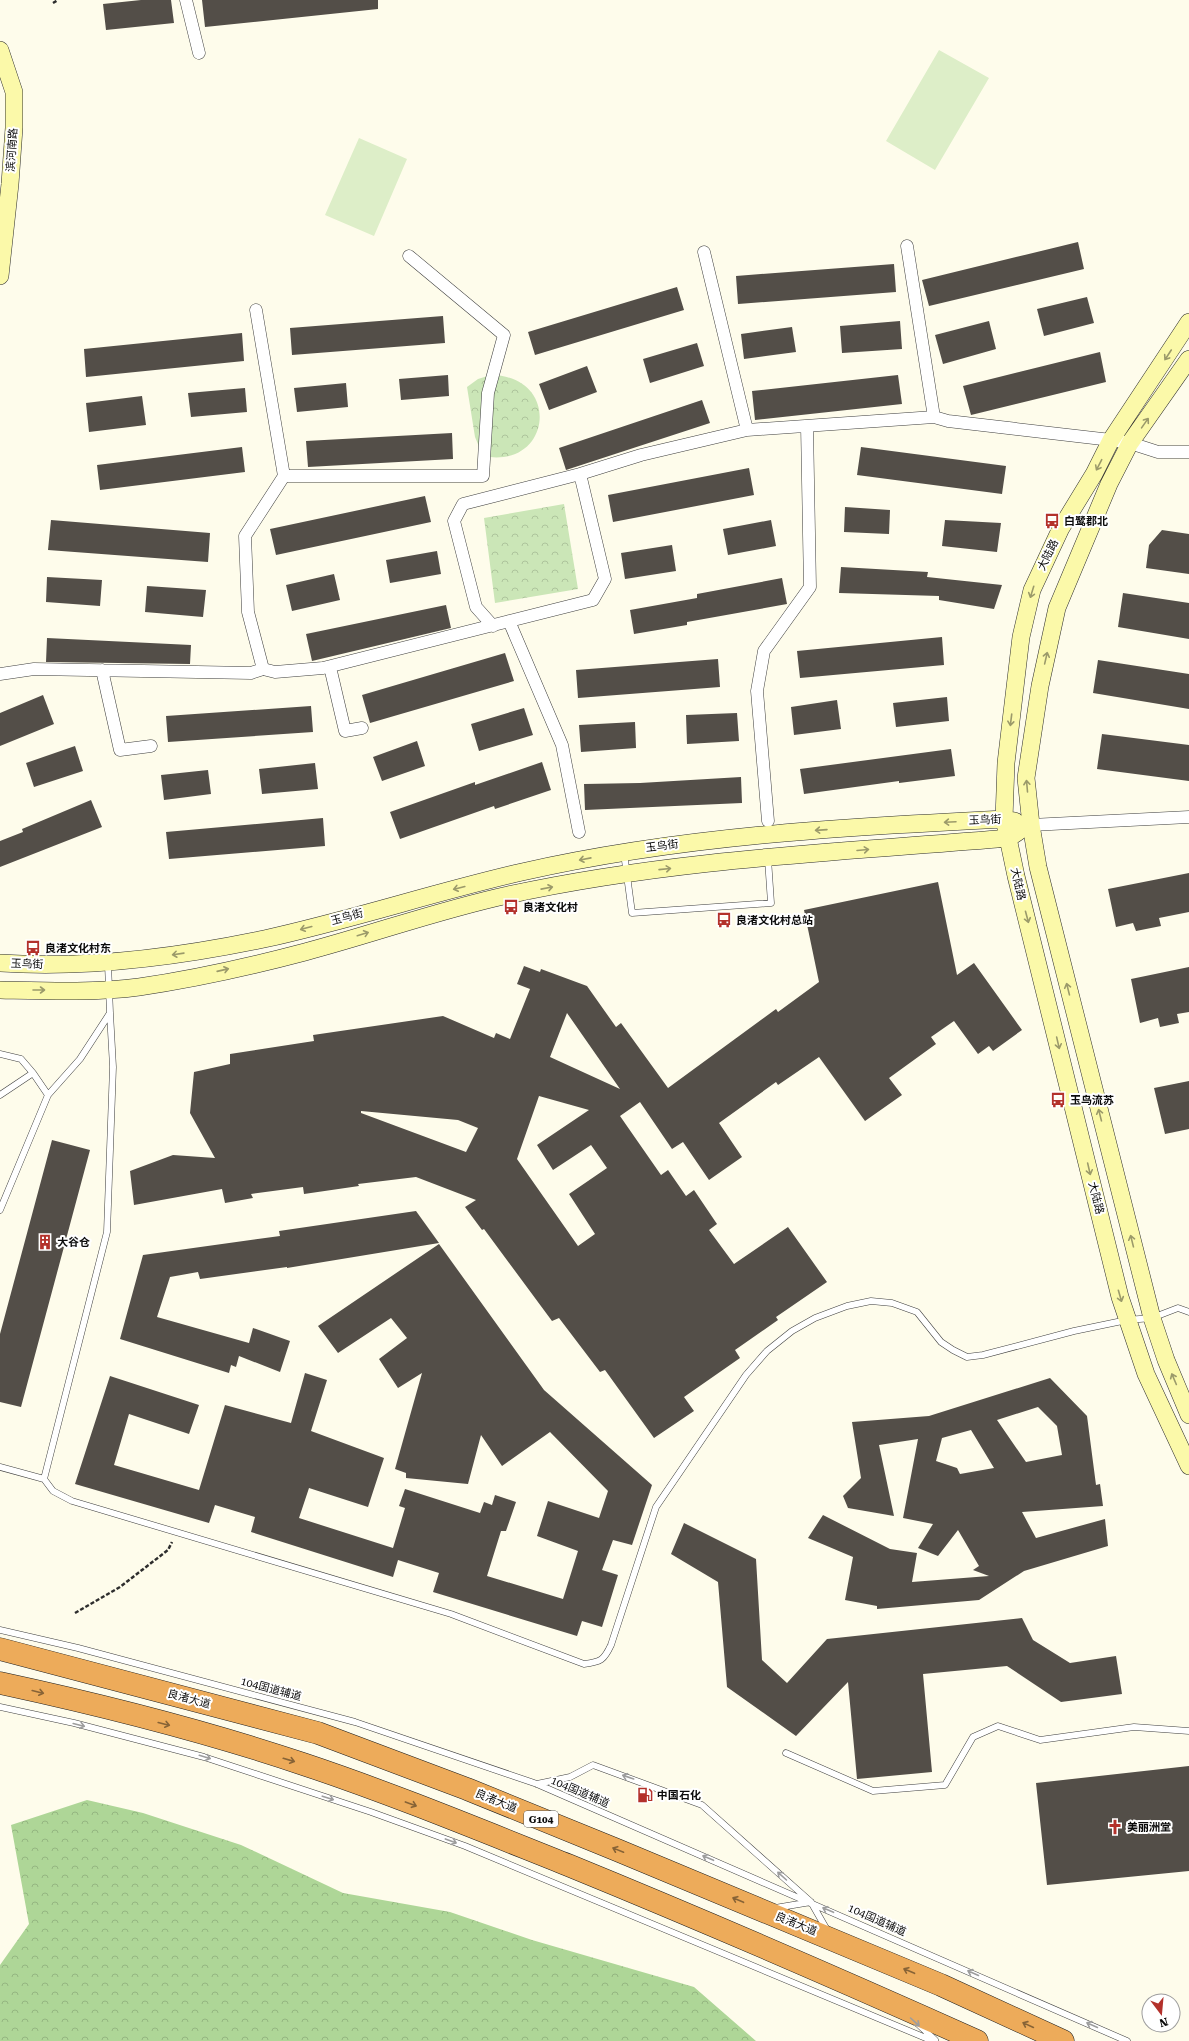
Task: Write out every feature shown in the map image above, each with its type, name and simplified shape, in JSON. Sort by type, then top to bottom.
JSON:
[{"type":"highway","name":"良渚大道","points":[[0,1649],[318,1733],[474,1792],[763,1910],[941,1985],[1063,2041]]},
{"type":"highway","points":[[0,1683],[170,1725],[303,1764],[464,1823],[634,1892],[976,2041]]},
{"type":"main road","name":"滨河南路","points":[[0,50],[14,92],[14,128],[10,184],[0,276]]},
{"type":"main road","name":"大陆路","points":[[1189,322],[1111,440],[1094,474],[1061,528],[1032,590],[1021,637],[1007,755],[1004,819],[1016,876],[1120,1297],[1146,1374],[1189,1466]]},
{"type":"main road","points":[[1189,359],[1130,443],[1109,484],[1057,608],[1040,686],[1026,778],[1030,825],[1038,867],[1152,1318],[1166,1360],[1189,1415]]},
{"type":"main road","name":"玉鸟街","points":[[0,963],[37,966],[108,962],[205,950],[265,938],[522,872],[624,851],[769,833],[1004,819],[1030,825]]},
{"type":"main road","name":"玉鸟街","points":[[0,990],[109,989],[137,987],[297,954],[418,918],[508,895],[626,873],[768,858],[1009,838],[1030,825]]},
{"type":"street","points":[[186,0],[199,53]]},
{"type":"street","points":[[907,246],[934,418]]},
{"type":"street","points":[[704,252],[747,430]]},
{"type":"street","points":[[284,476],[483,476],[488,393],[504,335],[409,256]]},
{"type":"street","points":[[256,310],[284,476],[245,536],[248,612],[263,669]]},
{"type":"street","points":[[493,626],[476,608],[454,521],[463,504],[580,474],[641,455],[747,430],[934,418],[948,421],[1111,440],[1130,443],[1158,452],[1189,452]]},
{"type":"street","points":[[768,821],[757,691],[764,651],[810,587],[806,426]]},
{"type":"street","points":[[0,674],[34,669],[251,673],[263,669],[275,672],[330,667],[593,600],[605,579],[580,474]]},
{"type":"street","points":[[510,622],[562,745],[580,832]]},
{"type":"street","points":[[330,667],[345,731],[362,728]]},
{"type":"street","points":[[102,670],[120,750],[151,746]]},
{"type":"street","points":[[1030,825],[1189,817]]},
{"type":"lane","points":[[624,851],[632,913],[771,903],[768,858]]},
{"type":"lane","points":[[44,1479],[107,1232],[113,1067],[108,962]]},
{"type":"lane","points":[[0,1210],[48,1096],[80,1060],[110,1013]]},
{"type":"lane","points":[[0,1054],[21,1059],[33,1073],[48,1096]]},
{"type":"lane","points":[[0,1095],[33,1073]]},
{"type":"lane","points":[[0,1467],[44,1479],[53,1491],[72,1501],[451,1614],[584,1664],[596,1663],[605,1658],[611,1645],[656,1507],[746,1375],[767,1351],[792,1331],[815,1318],[847,1306],[870,1301],[892,1303],[917,1312],[941,1342],[967,1357],[983,1355],[1074,1331],[1127,1320],[1152,1318],[1178,1308],[1189,1312]]},
{"type":"lane","name":"104国道辅道","points":[[0,1630],[78,1648],[356,1722],[538,1784],[1127,2041]]},
{"type":"lane","points":[[0,1707],[74,1723],[204,1757],[378,1815],[465,1846],[933,2041]]},
{"type":"lane","points":[[786,1753],[873,1791],[944,1785],[973,1737],[998,1726],[1040,1740],[1134,1727],[1189,1731]]},
{"type":"lane","points":[[538,1784],[570,1777],[593,1765],[702,1805],[811,1902],[832,1939]]},
{"type":"lane","points":[[763,1910],[811,1902]]},
{"type":"lane","points":[[894,2004],[936,2041]]},
{"type":"path","points":[[53,2],[58,0]]},
{"type":"path","points":[[76,1613],[120,1587],[168,1550],[176,1532]]},
{"type":"green space","points":[[939,50],[989,78],[935,170],[886,141]]},
{"type":"green space","points":[[359,138],[407,159],[374,236],[325,215]]},
{"type":"green space","points":[[491,375],[514,379],[529,390],[538,405],[540,421],[535,437],[523,449],[506,457],[483,456],[475,437],[467,387],[478,379]]},
{"type":"green space","points":[[564,504],[578,589],[495,603],[484,518]]},
{"type":"green space","points":[[87,1800],[143,1813],[241,1845],[343,1893],[450,1912],[532,1940],[694,1987],[756,2041],[0,2041],[0,1965],[29,1924],[11,1825]]},
{"type":"building","points":[[141,0],[171,0],[174,23],[106,30],[103,4]]},
{"type":"building","points":[[202,0],[378,0],[378,9],[205,27]]},
{"type":"building","points":[[1078,242],[1084,269],[929,306],[922,280]]},
{"type":"building","points":[[894,264],[896,292],[738,304],[736,276]]},
{"type":"building","points":[[677,287],[684,310],[535,355],[528,332]]},
{"type":"building","points":[[1087,297],[1094,323],[1044,336],[1037,309]]},
{"type":"building","points":[[443,316],[445,343],[292,355],[290,328]]},
{"type":"building","points":[[900,321],[902,349],[842,353],[840,326]]},
{"type":"building","points":[[989,321],[996,349],[943,364],[935,335]]},
{"type":"building","points":[[792,327],[796,352],[744,359],[741,334]]},
{"type":"building","points":[[242,333],[244,361],[86,377],[84,349]]},
{"type":"building","points":[[697,343],[704,366],[650,383],[643,359]]},
{"type":"building","points":[[1100,352],[1106,382],[971,415],[963,386]]},
{"type":"building","points":[[587,366],[597,392],[549,410],[539,384]]},
{"type":"building","points":[[448,375],[449,396],[401,400],[399,379]]},
{"type":"building","points":[[898,375],[902,404],[755,420],[752,391]]},
{"type":"building","points":[[346,383],[348,407],[297,412],[294,388]]},
{"type":"building","points":[[245,388],[247,412],[191,417],[188,393]]},
{"type":"building","points":[[142,396],[146,425],[89,432],[86,403]]},
{"type":"building","points":[[702,400],[710,423],[566,470],[559,448]]},
{"type":"building","points":[[452,433],[453,459],[308,467],[306,441]]},
{"type":"building","points":[[242,447],[245,472],[100,490],[97,465]]},
{"type":"building","points":[[861,447],[1006,466],[1002,494],[857,475]]},
{"type":"building","points":[[749,468],[754,495],[613,522],[608,495]]},
{"type":"building","points":[[425,496],[431,522],[276,555],[270,529]]},
{"type":"building","points":[[845,507],[890,510],[889,534],[844,532]]},
{"type":"building","points":[[51,520],[210,533],[208,562],[48,550]]},
{"type":"building","points":[[771,520],[776,546],[728,555],[723,529]]},
{"type":"building","points":[[945,520],[1001,523],[997,552],[942,546]]},
{"type":"building","points":[[1162,530],[1189,534],[1189,574],[1146,568],[1149,545]]},
{"type":"building","points":[[672,545],[676,571],[625,579],[621,553]]},
{"type":"building","points":[[437,551],[441,574],[390,583],[386,560]]},
{"type":"building","points":[[841,567],[928,572],[927,577],[1002,585],[994,609],[939,600],[939,596],[839,593]]},
{"type":"building","points":[[334,574],[340,600],[292,611],[286,585]]},
{"type":"building","points":[[47,577],[102,580],[100,606],[46,602]]},
{"type":"building","points":[[782,578],[787,604],[687,622],[687,625],[634,634],[630,610],[697,598],[697,594]]},
{"type":"building","points":[[147,586],[206,590],[203,617],[145,612]]},
{"type":"building","points":[[1123,593],[1189,603],[1189,639],[1118,627]]},
{"type":"building","points":[[446,605],[451,628],[312,661],[306,634]]},
{"type":"building","points":[[942,637],[944,665],[800,678],[797,651]]},
{"type":"building","points":[[47,638],[191,645],[190,664],[46,662]]},
{"type":"building","points":[[505,653],[514,681],[370,723],[362,695]]},
{"type":"building","points":[[718,659],[720,687],[578,698],[576,670]]},
{"type":"building","points":[[1098,660],[1189,674],[1189,709],[1093,693]]},
{"type":"building","points":[[43,695],[54,724],[0,746],[0,713]]},
{"type":"building","points":[[947,697],[949,721],[896,727],[893,703]]},
{"type":"building","points":[[837,700],[841,729],[794,735],[791,707]]},
{"type":"building","points":[[311,706],[313,732],[168,742],[166,716]]},
{"type":"building","points":[[524,708],[533,735],[479,751],[471,724]]},
{"type":"building","points":[[737,713],[739,741],[687,744],[686,715]]},
{"type":"building","points":[[635,722],[636,748],[581,752],[579,725]]},
{"type":"building","points":[[1102,734],[1189,745],[1189,781],[1097,769]]},
{"type":"building","points":[[417,741],[425,766],[382,781],[373,757]]},
{"type":"building","points":[[75,746],[83,771],[34,787],[26,763]]},
{"type":"building","points":[[951,749],[955,776],[899,783],[899,781],[804,794],[800,769]]},
{"type":"building","points":[[542,762],[551,790],[495,809],[494,806],[400,839],[390,812],[475,782],[475,785]]},
{"type":"building","points":[[315,763],[318,789],[262,794],[259,769]]},
{"type":"building","points":[[208,770],[211,794],[164,800],[161,775]]},
{"type":"building","points":[[741,777],[742,803],[585,810],[584,784],[640,783]]},
{"type":"building","points":[[91,800],[102,827],[0,867],[0,841],[23,832],[22,829]]},
{"type":"building","points":[[323,818],[325,846],[169,859],[166,832]]},
{"type":"building","points":[[1189,873],[1189,912],[1159,918],[1161,926],[1136,931],[1133,923],[1116,927],[1108,889]]},
{"type":"building","points":[[938,882],[957,975],[974,963],[1022,1030],[993,1051],[989,1046],[978,1054],[954,1021],[931,1037],[936,1044],[889,1078],[902,1095],[865,1121],[819,1057],[778,1085],[776,1082],[719,1123],[742,1157],[709,1180],[683,1142],[672,1149],[640,1102],[620,1116],[661,1175],[668,1170],[686,1196],[694,1190],[717,1224],[709,1230],[734,1264],[788,1227],[827,1282],[776,1317],[778,1320],[735,1350],[740,1358],[684,1397],[694,1411],[654,1438],[605,1370],[600,1372],[559,1318],[552,1321],[484,1229],[482,1230],[465,1207],[476,1200],[416,1177],[358,1184],[359,1186],[304,1194],[303,1187],[251,1194],[253,1198],[225,1203],[222,1189],[134,1205],[130,1171],[173,1155],[215,1158],[190,1113],[194,1072],[230,1064],[230,1054],[314,1041],[313,1035],[443,1016],[494,1038],[496,1033],[510,1039],[530,989],[517,984],[524,966],[540,972],[541,969],[587,986],[616,1027],[621,1023],[668,1088],[776,1009],[778,1012],[819,982],[804,910]],"holes":[[[567,1013],[620,1089],[550,1057]],[[539,1096],[589,1110],[537,1145],[553,1170],[591,1145],[607,1168],[569,1194],[595,1234],[578,1246],[517,1159]],[[361,1111],[458,1120],[478,1128],[466,1152],[361,1113]]]},
{"type":"building","points":[[1189,967],[1189,1012],[1177,1014],[1179,1023],[1160,1027],[1158,1018],[1140,1023],[1131,979]]},
{"type":"building","points":[[1189,1081],[1189,1129],[1165,1134],[1154,1088]]},
{"type":"building","name":"大谷仓","points":[[52,1140],[90,1150],[21,1407],[0,1402],[0,1334]]},
{"type":"building","points":[[416,1211],[439,1243],[287,1268],[200,1279],[198,1272],[170,1277],[157,1317],[249,1343],[253,1328],[290,1341],[280,1372],[239,1356],[236,1367],[231,1365],[229,1373],[120,1339],[143,1255],[280,1236],[279,1231]]},
{"type":"building","points":[[439,1244],[544,1390],[652,1485],[632,1545],[613,1540],[602,1570],[618,1575],[602,1627],[582,1621],[577,1636],[433,1592],[439,1573],[398,1560],[393,1577],[251,1532],[255,1517],[215,1505],[209,1523],[75,1484],[110,1376],[199,1405],[189,1434],[129,1414],[114,1465],[199,1490],[225,1405],[291,1423],[305,1373],[327,1380],[311,1431],[384,1458],[368,1507],[309,1488],[299,1518],[393,1548],[405,1508],[399,1506],[405,1489],[480,1513],[484,1502],[492,1505],[495,1495],[516,1502],[506,1531],[501,1531],[487,1576],[563,1599],[578,1551],[537,1536],[548,1501],[599,1518],[608,1491],[550,1432],[502,1466],[481,1435],[468,1484],[406,1478],[406,1473],[395,1469],[422,1373],[398,1388],[379,1359],[407,1338],[391,1318],[338,1353],[318,1326]]},
{"type":"building","points":[[1050,1378],[1087,1416],[1096,1485],[1100,1484],[1103,1506],[1022,1512],[1036,1538],[1105,1519],[1108,1546],[1024,1571],[979,1600],[877,1609],[877,1606],[845,1600],[853,1557],[808,1538],[823,1515],[890,1549],[917,1553],[912,1582],[989,1576],[973,1570],[979,1566],[958,1530],[938,1556],[918,1548],[933,1524],[903,1518],[918,1439],[879,1445],[894,1516],[848,1508],[843,1496],[861,1478],[852,1422],[929,1416]],"holes":[[[1038,1407],[1057,1426],[1062,1455],[1026,1462],[997,1420]],[[971,1430],[994,1468],[960,1474],[957,1468],[936,1461],[942,1438]]]},
{"type":"building","points":[[684,1523],[756,1559],[762,1660],[787,1683],[827,1639],[1022,1618],[1033,1640],[1070,1663],[1116,1656],[1122,1694],[1061,1702],[1007,1666],[923,1674],[932,1772],[857,1779],[848,1682],[796,1736],[727,1687],[718,1582],[671,1554]]},
{"type":"building","name":"美丽洲堂","points":[[1189,1766],[1189,1871],[1047,1885],[1036,1783]]},
{"type":"place","name":"白鹭郡北","points":[[1052,521]]},
{"type":"place","name":"良渚文化村","points":[[511,907]]},
{"type":"place","name":"良渚文化村总站","points":[[724,920]]},
{"type":"place","name":"良渚文化村东","points":[[33,948]]},
{"type":"place","name":"玉鸟流苏","points":[[1058,1100]]},
{"type":"place","name":"大谷仓","points":[[45,1242]]},
{"type":"place","name":"中国石化","points":[[645,1795]]},
{"type":"place","name":"美丽洲堂","points":[[1115,1827]]}]
